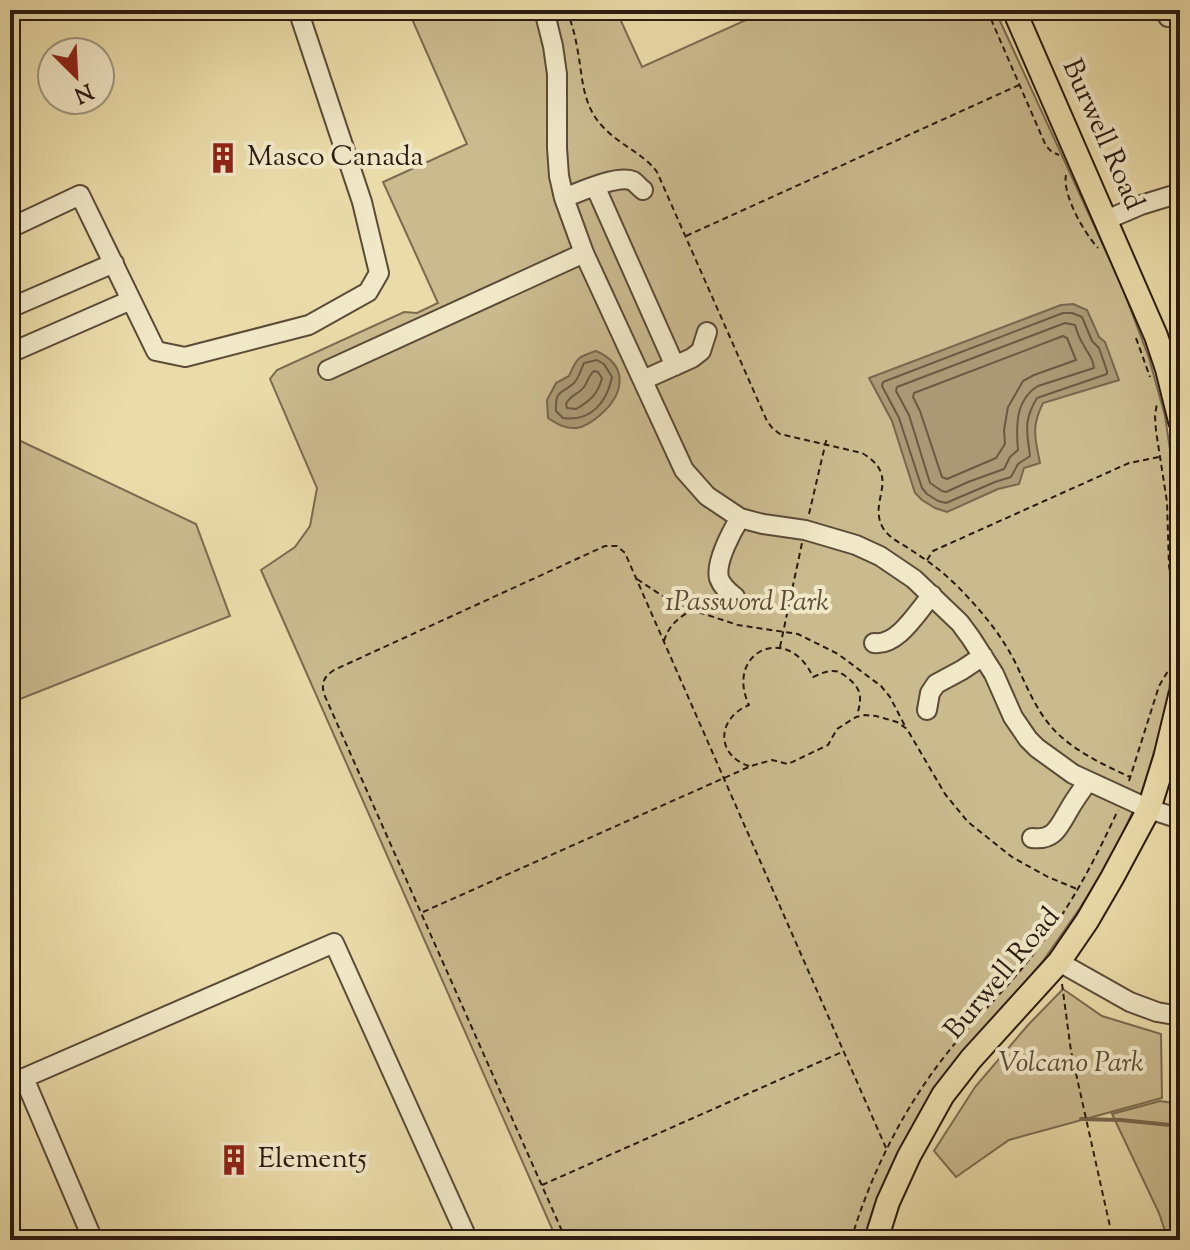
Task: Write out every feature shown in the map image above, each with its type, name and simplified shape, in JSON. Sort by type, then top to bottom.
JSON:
[{"type":"main road","name":"Burwell Road","points":[[1014,10],[1156,336],[1180,421]]},
{"type":"main road","name":"Burwell Road","points":[[876,1240],[888,1202],[909,1156],[943,1095],[980,1049],[1060,972],[1149,809],[1180,696]]},
{"type":"street","points":[[10,228],[80,195],[156,351],[185,357],[309,325],[368,292],[379,273],[362,202],[298,10]]},
{"type":"street","points":[[544,10],[557,74],[557,148],[564,198],[584,253],[684,470],[707,496],[740,518],[805,530],[856,545],[880,556],[914,579],[960,623],[994,674],[1013,717],[1028,739],[1059,766],[1149,809],[1180,819]]},
{"type":"street","points":[[564,198],[595,186],[624,180],[631,180],[643,190]]},
{"type":"street","points":[[595,186],[675,366]]},
{"type":"street","points":[[1106,220],[1180,193]]},
{"type":"street","points":[[328,370],[584,253]]},
{"type":"street","points":[[10,308],[114,263]]},
{"type":"street","points":[[10,353],[131,300]]},
{"type":"street","points":[[643,380],[692,358],[701,351],[707,332]]},
{"type":"street","points":[[735,597],[725,589],[718,576],[725,548],[740,518]]},
{"type":"street","points":[[874,643],[886,643],[895,638],[932,595]]},
{"type":"street","points":[[927,710],[930,693],[936,684],[983,656]]},
{"type":"street","points":[[1032,838],[1042,839],[1053,834],[1088,781]]},
{"type":"street","points":[[93,1240],[24,1078],[334,943],[468,1240]]},
{"type":"street","points":[[1060,972],[1157,1012],[1180,1016]]},
{"type":"path","points":[[567,10],[577,48],[582,86],[595,118],[657,172],[773,429],[780,434],[872,458],[883,476],[879,520],[885,531],[960,588],[989,621],[1013,658],[1032,699],[1057,733],[1094,760],[1130,777]]},
{"type":"path","points":[[987,10],[1046,146],[1059,155],[1061,161]]},
{"type":"path","points":[[686,236],[1020,85]]},
{"type":"path","points":[[1067,173],[1065,186],[1084,229],[1098,248]]},
{"type":"path","points":[[1136,336],[1151,379]]},
{"type":"path","points":[[851,1240],[886,1148],[945,1055],[1031,958],[1078,890],[1123,797],[1159,686],[1171,666],[1177,598],[1169,566],[1167,502],[1155,416],[1156,397]]},
{"type":"path","points":[[926,561],[933,551],[1129,463],[1160,457]]},
{"type":"path","points":[[566,1240],[322,685],[334,670],[605,546],[617,546],[625,553],[886,1148]]},
{"type":"path","points":[[635,577],[670,601],[692,610],[738,625],[798,634],[838,654],[881,686],[890,697],[945,794],[968,822],[1012,857],[1078,890]]},
{"type":"path","points":[[664,642],[676,620],[692,610]]},
{"type":"path","points":[[751,766],[733,757],[724,735],[731,717],[749,705],[743,687],[743,674],[755,654],[763,650],[773,647],[800,656],[808,664],[813,677],[829,671],[838,671],[846,676],[855,683],[859,692],[861,703],[856,717]]},
{"type":"path","points":[[421,913],[751,766],[772,760],[788,764],[828,745],[837,729],[856,717],[885,718],[907,729]]},
{"type":"path","points":[[1060,972],[1071,1051],[1113,1240]]},
{"type":"path","points":[[542,1185],[843,1052]]},
{"type":"green space","name":"1Password Park","points":[[408,10],[616,10],[642,67],[768,10],[995,10],[1121,284],[1149,358],[1165,416],[1178,503],[1180,591],[1165,717],[1142,792],[1113,854],[1080,908],[1043,961],[951,1069],[910,1131],[882,1193],[866,1240],[557,1240],[261,570],[295,547],[310,526],[317,488],[270,379],[277,370],[404,312],[417,313],[438,303],[383,182],[467,144]]},
{"type":"green space","points":[[10,436],[196,524],[230,616],[10,703]]},
{"type":"green space","name":"Volcano Park","points":[[1063,989],[1102,1016],[1161,1034],[1162,1098],[1009,1140],[956,1177],[934,1151],[975,1087]]},
{"type":"green space","points":[[1160,1101],[1180,1104],[1180,1240],[1168,1240],[1159,1213],[1112,1114]]},
{"type":"water","points":[[1073,304],[1087,310],[1099,337],[1105,342],[1119,380],[1043,403],[1035,426],[1040,463],[1024,468],[1019,484],[998,489],[947,512],[922,500],[915,493],[892,421],[869,378],[1061,305]]},
{"type":"water","points":[[596,351],[607,357],[618,373],[620,381],[614,399],[599,416],[580,427],[565,427],[548,418],[547,400],[556,383],[569,376],[578,359]]},
{"type":"waterway","points":[[1081,1119],[1180,1126]]},
{"type":"place","name":"Masco Canada","points":[[223,158]]},
{"type":"place","name":"Element5","points":[[234,1160]]}]
